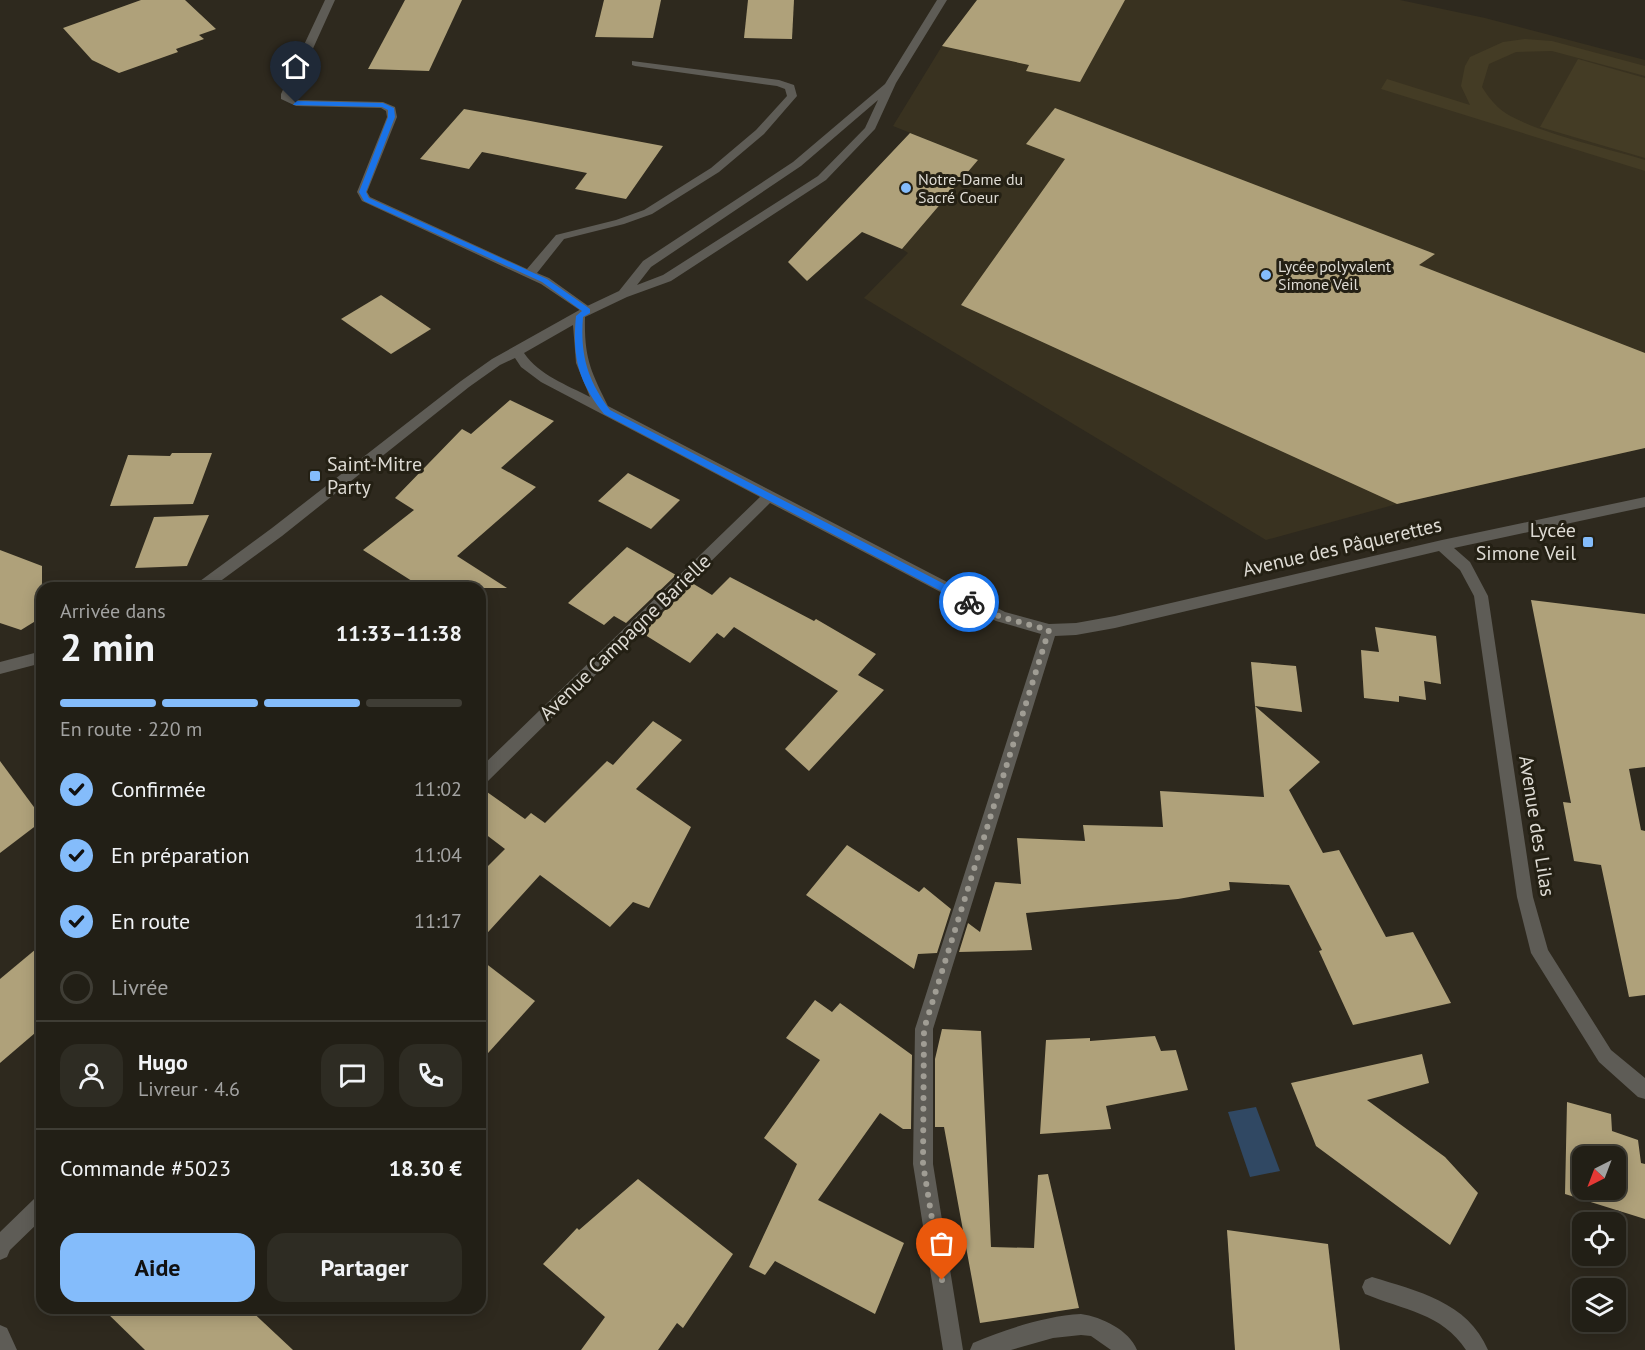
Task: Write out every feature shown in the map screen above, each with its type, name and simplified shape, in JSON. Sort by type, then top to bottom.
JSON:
[{"type":"street","points":[[330,0],[285,94],[286,99],[296,103],[383,105],[391,109],[392,117],[362,192],[366,199],[530,273],[544,281],[583,313]]},
{"type":"street","points":[[209,582],[278,532],[496,362],[583,313],[623,294],[667,278],[822,178],[870,129],[891,83],[942,0]]},
{"type":"street","points":[[530,273],[560,237],[620,222],[648,212],[715,170],[760,132],[792,96],[790,87],[779,83],[635,63]]},
{"type":"street","points":[[623,294],[647,264],[798,164],[891,83]]},
{"type":"street","points":[[583,313],[578,334],[583,373],[591,391],[607,412]]},
{"type":"street","name":"Avenue des Pâquerettes","points":[[517,352],[525,364],[545,380],[770,495],[960,598],[1001,617],[1049,630],[1076,629],[1115,622],[1442,544],[1645,502]]},
{"type":"street","name":"Avenue Campagne Barielle","points":[[486,772],[770,495]]},
{"type":"street","name":"Avenue des Lilas","points":[[1442,544],[1465,566],[1481,596],[1525,897],[1540,952],[1605,1056],[1645,1090]]},
{"type":"street","points":[[953,1350],[923,1164],[924,1029],[1049,630]]},
{"type":"street","points":[[0,668],[36,659]]},
{"type":"street","points":[[0,1250],[1,1245],[36,1211]]},
{"type":"street","points":[[1372,1287],[1446,1312],[1468,1332],[1478,1350]]},
{"type":"street","points":[[980,1350],[1065,1325],[1091,1326],[1127,1350]]},
{"type":"street","points":[[0,1335],[8,1350]]},
{"type":"shaded area","name":"Lycée polyvalent Simone Veil","points":[[977,0],[1400,0],[1485,18],[1645,60],[1645,448],[1397,504],[1266,540],[864,298],[908,253],[902,249],[978,160],[893,126],[942,46]]},
{"type":"shaded area","points":[[1525,39],[1552,41],[1645,66],[1645,76],[1552,51],[1516,52],[1489,64],[1482,87],[1493,102],[1507,114],[1555,134],[1645,160],[1645,171],[1381,89],[1387,79],[1470,105],[1461,86],[1465,66],[1470,57],[1503,42]]},
{"type":"shaded area","points":[[1578,59],[1645,78],[1645,158],[1540,127]]},
{"type":"water","points":[[1256,1107],[1280,1171],[1250,1177],[1228,1112]]},
{"type":"building","points":[[141,0],[185,0],[216,29],[199,35],[204,39],[176,49],[178,52],[119,73],[92,60],[63,28]]},
{"type":"building","points":[[405,0],[462,0],[429,71],[368,69]]},
{"type":"building","points":[[604,0],[661,0],[653,38],[595,37]]},
{"type":"building","points":[[748,0],[794,0],[792,39],[744,38]]},
{"type":"building","points":[[977,0],[1125,0],[1080,82],[1026,71],[1029,65],[942,46]]},
{"type":"building","points":[[1055,108],[1435,254],[1419,265],[1645,353],[1645,448],[1397,504],[961,305],[1065,159],[1026,144]]},
{"type":"building","points":[[464,109],[663,146],[626,199],[575,189],[587,173],[482,152],[469,169],[420,159]]},
{"type":"building","name":"Notre-Dame du Sacré Coeur","points":[[910,133],[978,160],[902,249],[862,232],[807,281],[788,262]]},
{"type":"building","points":[[381,295],[431,329],[391,354],[341,319]]},
{"type":"building","points":[[510,400],[554,421],[501,468],[536,487],[457,556],[507,588],[486,588],[486,582],[414,582],[363,550],[414,510],[395,498],[462,429],[471,434]]},
{"type":"building","points":[[172,453],[212,453],[193,504],[110,506],[128,455],[170,456]]},
{"type":"building","points":[[628,473],[680,500],[651,529],[598,501]]},
{"type":"building","points":[[209,515],[187,566],[135,568],[154,517]]},
{"type":"building","points":[[627,547],[676,575],[626,623],[614,616],[604,625],[568,603]]},
{"type":"building","points":[[0,550],[42,566],[42,582],[36,582],[36,621],[21,630],[0,623]]},
{"type":"building","points":[[730,577],[814,621],[816,619],[876,654],[858,675],[884,690],[809,771],[785,749],[838,691],[734,627],[724,638],[717,633],[690,663],[642,633],[692,583],[712,595]]},
{"type":"building","points":[[1531,600],[1645,614],[1645,767],[1629,769],[1641,830],[1645,831],[1645,995],[1629,997],[1601,865],[1574,861],[1563,802],[1571,803]]},
{"type":"building","points":[[1375,627],[1436,636],[1441,684],[1424,681],[1426,700],[1399,696],[1399,702],[1364,698],[1361,650],[1379,652]]},
{"type":"building","points":[[1251,662],[1296,666],[1302,712],[1255,706]]},
{"type":"building","points":[[1255,706],[1320,762],[1289,790],[1323,853],[1339,850],[1386,937],[1413,932],[1451,1003],[1353,1025],[1319,951],[1322,950],[1289,885],[1229,882],[1230,890],[1178,899],[1026,913],[1032,950],[959,952],[968,923],[980,932],[995,882],[1021,884],[1017,838],[1085,841],[1083,825],[1163,827],[1160,791],[1264,797]]},
{"type":"building","points":[[653,721],[682,740],[636,789],[691,827],[649,908],[633,902],[610,927],[540,875],[486,934],[486,868],[505,849],[486,835],[486,791],[525,819],[531,813],[545,823],[607,761],[613,765]]},
{"type":"building","points":[[0,761],[36,810],[36,826],[0,853]]},
{"type":"building","points":[[847,845],[919,892],[924,887],[951,909],[937,953],[918,954],[914,969],[806,895]]},
{"type":"building","points":[[36,949],[36,1032],[0,1063],[0,979]]},
{"type":"building","points":[[486,964],[535,1001],[486,1055]]},
{"type":"building","points":[[815,1000],[832,1012],[840,1003],[912,1055],[911,1129],[903,1129],[880,1113],[818,1200],[904,1243],[875,1314],[775,1261],[765,1275],[749,1267],[797,1164],[764,1138],[820,1060],[786,1038]]},
{"type":"building","points":[[942,1029],[981,1031],[991,1247],[1034,1248],[1038,1175],[1048,1174],[1079,1308],[980,1323],[944,1127],[935,1127],[935,1059]]},
{"type":"building","points":[[1155,1036],[1161,1051],[1176,1050],[1188,1090],[1106,1106],[1111,1129],[1040,1134],[1046,1040],[1090,1038],[1090,1041]]},
{"type":"building","points":[[1422,1054],[1429,1083],[1367,1100],[1445,1157],[1478,1193],[1450,1245],[1316,1146],[1291,1083]]},
{"type":"building","points":[[1567,1102],[1611,1114],[1612,1131],[1638,1140],[1641,1163],[1645,1164],[1645,1219],[1584,1200],[1626,1200],[1626,1146],[1572,1146],[1572,1196],[1565,1194]]},
{"type":"building","points":[[638,1179],[733,1254],[683,1328],[677,1323],[658,1350],[581,1350],[605,1317],[543,1264],[577,1228],[579,1230]]},
{"type":"building","points":[[1227,1230],[1328,1244],[1340,1350],[1235,1350]]},
{"type":"building","points":[[108,1314],[254,1314],[293,1350],[145,1350]]},
{"type":"way so far","points":[[942,1280],[923,1164],[924,1029],[1049,630],[1001,617],[969,602]]},
{"type":"place","name":"Notre-Dame du Sacré Coeur","points":[[906,188]]},
{"type":"place","name":"Lycée polyvalent Simone Veil","points":[[1266,275]]},
{"type":"place","name":"Saint-Mitre Party","points":[[315,476]]},
{"type":"place","name":"Lycée Simone Veil","points":[[1588,542]]},
{"type":"route","points":[[296,103],[383,105],[391,109],[392,117],[362,192],[366,199],[377,206],[530,273],[587,311],[579,316],[578,334],[583,373],[591,391],[607,412],[770,495],[969,602]]}]
